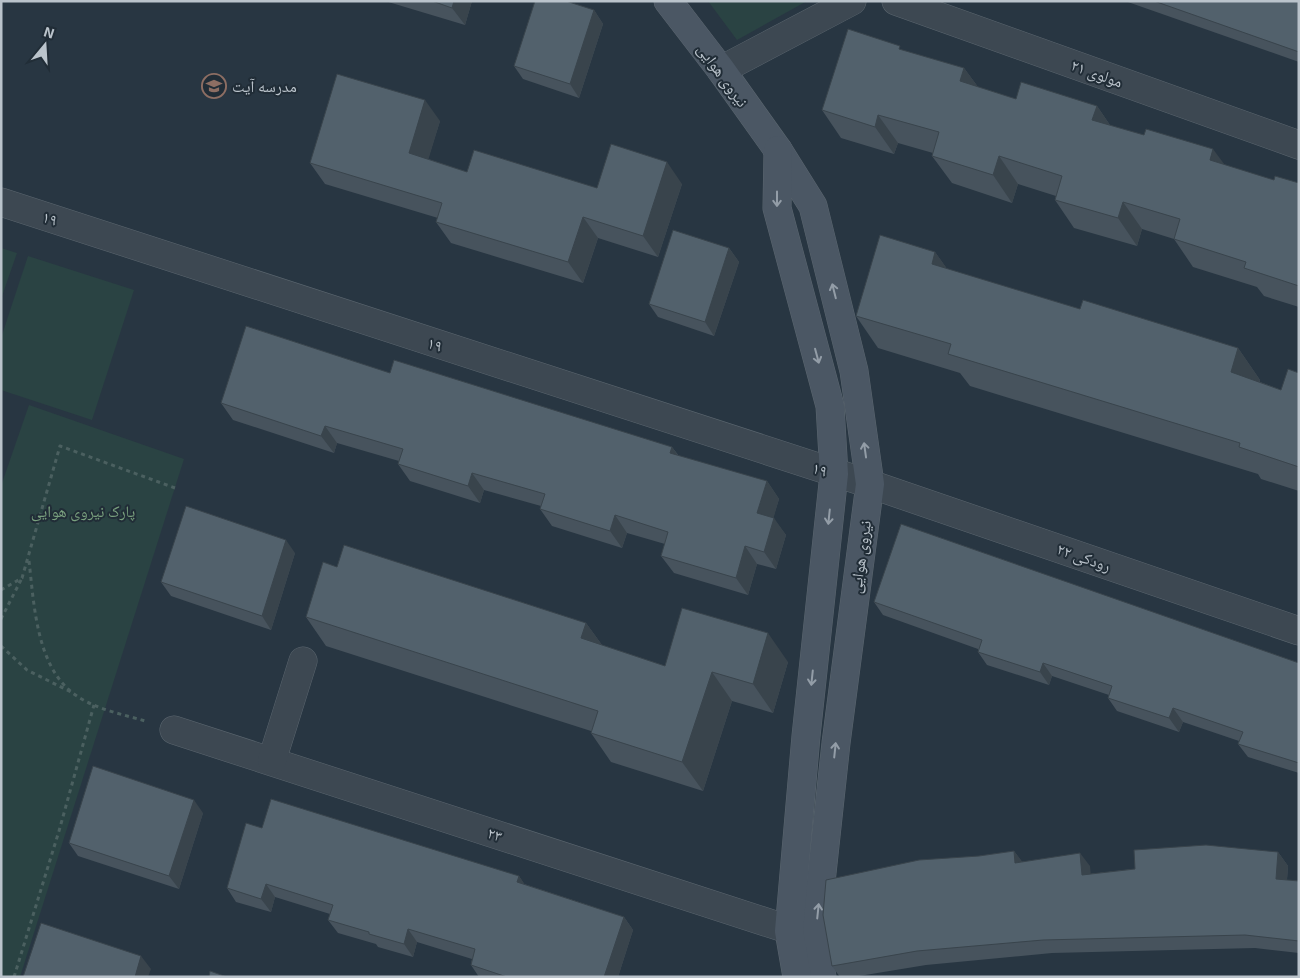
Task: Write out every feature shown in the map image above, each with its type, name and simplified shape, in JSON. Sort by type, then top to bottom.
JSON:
[{"type":"street","name":"نیروی هوایی","points":[[668,1],[721,70],[778,150],[813,206],[854,371],[870,484],[836,743],[815,938],[822,977]]},
{"type":"street","points":[[721,70],[852,1]]},
{"type":"street","name":"مولوی ۲۱","points":[[896,1],[1299,145]]},
{"type":"street","name":"نیروی هوایی","points":[[778,150],[777,208],[830,406],[834,474],[806,736],[789,931],[797,977]]},
{"type":"street","name":"۱۹","points":[[1,202],[834,474],[870,484]]},
{"type":"street","name":"رودکی ۲۲","points":[[870,484],[1299,631]]},
{"type":"street","points":[[272,760],[303,661]]},
{"type":"street","name":"۲۳","points":[[174,730],[272,760],[815,938]]},
{"type":"path","points":[[1,619],[22,578],[60,446],[176,488]]},
{"type":"path","points":[[28,558],[40,638],[56,673],[73,694]]},
{"type":"path","points":[[1,590],[22,578]]},
{"type":"path","points":[[1,646],[27,670],[94,705],[174,730]]},
{"type":"path","points":[[14,977],[59,831],[94,705]]},
{"type":"green space","points":[[708,1],[807,1],[737,40]]},
{"type":"green space","points":[[1,248],[17,253],[1,299]]},
{"type":"green space","points":[[28,256],[134,290],[92,420],[1,390],[1,338]]},
{"type":"green space","name":"پارک نیروی هوایی","points":[[29,405],[184,459],[20,977],[1,977],[1,486]]},
{"type":"building","points":[[432,1],[454,1],[452,8]]},
{"type":"building","points":[[535,1],[566,1],[594,10],[570,84],[514,66]]},
{"type":"building","points":[[1154,1],[1299,1],[1299,52]]},
{"type":"building","points":[[848,29],[900,46],[899,49],[964,68],[960,81],[1016,99],[1021,82],[1097,106],[1092,120],[1144,135],[1146,129],[1213,149],[1210,160],[1274,180],[1275,176],[1299,183],[1299,286],[1244,268],[1246,262],[1174,239],[1180,219],[1123,202],[1118,218],[1055,200],[1062,176],[999,156],[993,175],[932,156],[939,132],[878,115],[875,127],[822,110]]},
{"type":"building","points":[[337,74],[425,100],[409,153],[467,172],[474,150],[597,188],[611,144],[667,162],[643,236],[583,217],[568,262],[436,222],[442,203],[310,163]]},
{"type":"building","points":[[673,230],[729,248],[705,322],[649,304]]},
{"type":"building","points":[[880,235],[935,252],[932,264],[1080,309],[1083,300],[1238,348],[1231,372],[1281,390],[1288,369],[1299,373],[1299,467],[1239,447],[1240,443],[948,354],[951,344],[856,316]]},
{"type":"building","points":[[246,326],[390,373],[394,360],[672,447],[670,453],[767,481],[757,513],[774,518],[764,552],[745,546],[736,578],[661,556],[668,532],[615,515],[610,531],[540,509],[545,494],[472,473],[468,486],[398,464],[403,449],[325,426],[321,436],[221,403]]},
{"type":"building","points":[[186,506],[286,540],[262,616],[161,582]]},
{"type":"building","points":[[901,524],[1299,663],[1299,763],[1238,744],[1243,732],[1173,708],[1169,718],[1108,698],[1112,686],[1043,663],[1040,672],[978,652],[982,640],[874,602]]},
{"type":"building","points":[[344,545],[586,623],[581,638],[665,666],[682,608],[768,633],[753,684],[712,672],[682,762],[591,733],[598,711],[306,617],[323,562],[337,567]]},
{"type":"building","points":[[93,766],[194,800],[169,876],[69,843]]},
{"type":"building","points":[[271,799],[519,876],[517,882],[624,917],[604,977],[507,977],[471,965],[475,949],[408,929],[404,944],[369,934],[369,932],[328,920],[333,905],[266,884],[261,899],[227,888],[246,823],[262,828]]},
{"type":"building","points":[[1206,845],[1278,852],[1276,879],[1299,881],[1299,941],[1245,935],[1043,940],[917,951],[832,966],[823,915],[826,880],[919,860],[979,856],[1014,851],[1015,863],[1080,853],[1082,875],[1135,869],[1134,850]]},
{"type":"building","points":[[41,923],[141,956],[135,977],[23,977]]},
{"type":"building","points":[[210,971],[227,977],[209,977]]},
{"type":"place","name":"مدرسه آیت","points":[[214,86]]}]
